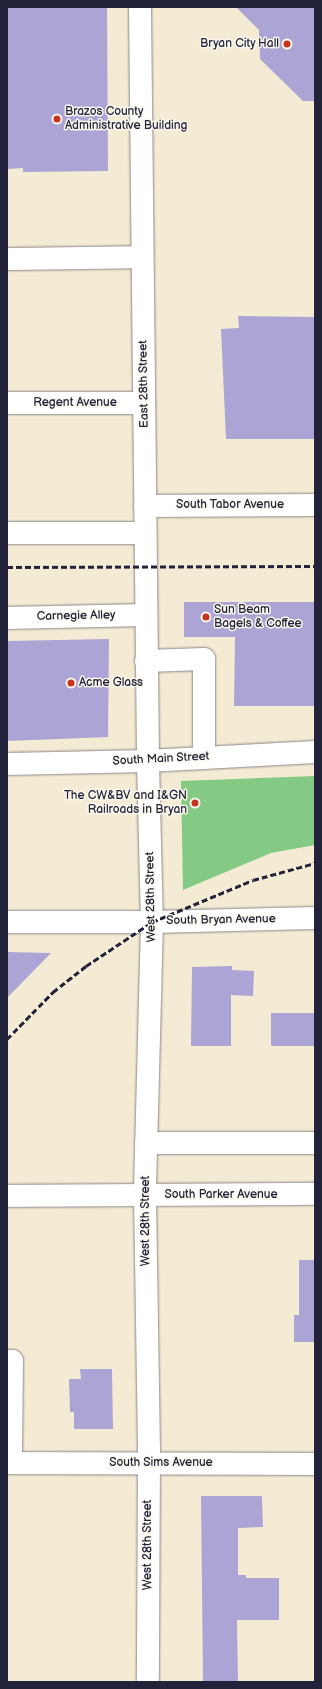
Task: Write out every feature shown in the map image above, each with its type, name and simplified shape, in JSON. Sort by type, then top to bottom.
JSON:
[{"type":"street","name":"East 28th Street","points":[[140,7],[148,761]]},
{"type":"street","points":[[7,259],[142,257]]},
{"type":"street","name":"Regent Avenue","points":[[7,403],[144,403]]},
{"type":"street","name":"South Tabor Avenue","points":[[145,506],[315,505]]},
{"type":"street","points":[[7,533],[145,533]]},
{"type":"street","name":"Carnegie Alley","points":[[7,618],[146,615]]},
{"type":"street","points":[[146,661],[204,659],[204,758]]},
{"type":"street","name":"South Main Street","points":[[7,764],[148,761],[315,752]]},
{"type":"street","name":"West 28th Street","points":[[148,761],[152,922],[145,1195],[149,1462],[148,1682]]},
{"type":"street","name":"South Bryan Avenue","points":[[7,922],[152,922],[315,918]]},
{"type":"street","points":[[146,1143],[315,1143]]},
{"type":"street","name":"South Parker Avenue","points":[[7,1196],[315,1194]]},
{"type":"street","points":[[7,1361],[12,1361],[9,1463]]},
{"type":"street","name":"South Sims Avenue","points":[[9,1463],[149,1462],[315,1464]]},
{"type":"green space","points":[[315,776],[315,845],[271,853],[183,890],[181,781]]},
{"type":"building","name":"Brazos County Administrative Building","points":[[7,7],[107,7],[108,171],[23,172],[23,168],[7,169]]},
{"type":"building","name":"Bryan City Hall","points":[[236,7],[315,7],[315,101],[303,101],[260,59],[259,30]]},
{"type":"building","points":[[238,316],[315,317],[315,439],[226,439],[221,329],[239,328]]},
{"type":"building","points":[[184,602],[315,602],[315,706],[234,706],[235,637],[184,637]]},
{"type":"building","points":[[109,639],[108,737],[7,741],[7,641]]},
{"type":"building","points":[[7,952],[51,953],[7,998]]},
{"type":"building","points":[[232,966],[232,970],[254,971],[253,996],[231,995],[231,1046],[191,1046],[192,967]]},
{"type":"building","points":[[271,1013],[315,1013],[315,1046],[271,1046]]},
{"type":"building","points":[[299,1260],[315,1260],[315,1342],[294,1342],[294,1315],[299,1315]]},
{"type":"building","points":[[80,1369],[112,1369],[113,1429],[74,1429],[74,1412],[70,1412],[69,1379],[81,1379]]},
{"type":"building","points":[[201,1496],[262,1496],[263,1527],[238,1528],[238,1575],[246,1575],[246,1578],[279,1578],[279,1620],[237,1620],[238,1682],[203,1682]]},
{"type":"railway","points":[[7,567],[315,566]]},
{"type":"railway","points":[[7,1039],[53,992],[86,966],[152,922],[253,880],[315,863]]},
{"type":"place","name":"Bryan City Hall","points":[[287,44]]},
{"type":"place","name":"Brazos County Administrative Building","points":[[57,119]]},
{"type":"place","name":"Sun Beam Bagels & Coffee","points":[[206,617]]},
{"type":"place","name":"Acme Glass","points":[[71,683]]},
{"type":"place","name":"The CW&BV and I&GN Railroads in Bryan","points":[[195,803]]}]
